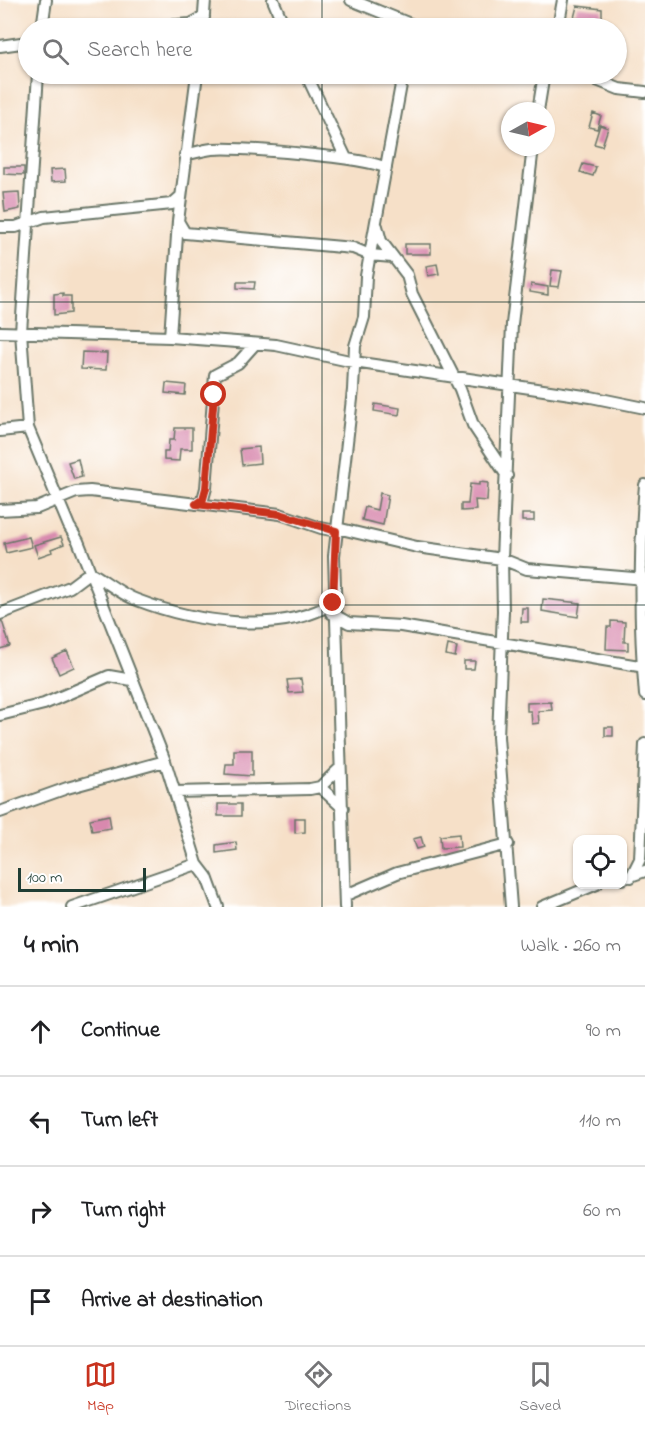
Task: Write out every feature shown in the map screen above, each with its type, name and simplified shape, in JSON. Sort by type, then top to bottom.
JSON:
[{"type":"street","points":[[43,18],[46,0]]},
{"type":"street","points":[[204,18],[206,0]]},
{"type":"street","points":[[351,0],[391,18]]},
{"type":"street","points":[[560,18],[563,0]]},
{"type":"street","points":[[275,3],[281,18]]},
{"type":"street","points":[[0,46],[18,43]]},
{"type":"street","points":[[37,84],[21,332],[28,428],[90,572],[165,760],[197,864],[207,877],[218,907]]},
{"type":"street","points":[[170,336],[178,221],[177,204],[196,84]]},
{"type":"street","points":[[311,84],[346,158]]},
{"type":"street","points":[[345,907],[336,629],[330,609],[355,346],[364,317],[370,255],[401,84]]},
{"type":"street","points":[[539,102],[542,84]]},
{"type":"street","points":[[607,84],[619,89],[645,92]]},
{"type":"street","points":[[185,155],[214,149],[346,158],[376,162],[386,168]]},
{"type":"street","points":[[376,162],[388,154]]},
{"type":"street","points":[[511,907],[508,844],[498,737],[502,643],[502,559],[512,324],[532,156]]},
{"type":"street","points":[[0,227],[16,226],[44,216],[177,204]]},
{"type":"street","points":[[178,221],[186,233],[353,248],[370,255],[392,257]]},
{"type":"street","points":[[376,223],[380,239],[407,275],[412,294],[467,406],[473,425],[507,476]]},
{"type":"street","points":[[16,226],[28,235]]},
{"type":"street","points":[[0,332],[170,336],[255,344],[354,362],[591,397],[645,408]]},
{"type":"street","points":[[196,504],[203,499],[206,488],[215,375],[238,363],[255,344]]},
{"type":"street","points":[[0,431],[28,428]]},
{"type":"street","points":[[645,487],[641,543],[645,695]]},
{"type":"street","points":[[0,510],[37,508],[76,492],[90,491],[280,514],[321,528],[336,531],[341,529],[417,547],[502,559],[527,569],[593,577],[643,578]]},
{"type":"street","points":[[321,528],[337,517]]},
{"type":"street","points":[[90,572],[136,600],[185,614],[268,624],[330,609],[350,623]]},
{"type":"street","points":[[0,614],[70,587],[90,572]]},
{"type":"street","points":[[336,629],[350,623],[401,626],[644,667]]},
{"type":"street","points":[[0,715],[44,704],[109,676],[119,666],[122,657]]},
{"type":"street","points":[[109,676],[132,680]]},
{"type":"street","points":[[627,878],[643,852],[645,744]]},
{"type":"street","points":[[0,812],[67,788],[165,760]]},
{"type":"street","points":[[174,792],[320,787],[340,768]]},
{"type":"street","points":[[320,787],[343,808]]},
{"type":"street","points":[[346,895],[398,873],[508,844]]},
{"type":"street","points":[[72,907],[197,864]]},
{"type":"street","points":[[627,878],[645,871]]},
{"type":"street","points":[[542,907],[587,889]]},
{"type":"building","points":[[577,6],[602,9],[602,18],[574,18]]},
{"type":"building","points":[[593,113],[601,116],[597,129],[589,127]]},
{"type":"building","points":[[600,125],[608,128],[602,146],[594,144]]},
{"type":"building","points":[[583,164],[596,167],[593,176],[580,172]]},
{"type":"building","points":[[4,167],[24,167],[24,175],[4,174]]},
{"type":"building","points":[[65,169],[66,181],[51,182],[50,170]]},
{"type":"building","points":[[19,192],[20,209],[5,212],[3,193]]},
{"type":"building","points":[[405,244],[431,244],[431,254],[405,254]]},
{"type":"building","points":[[437,264],[439,274],[428,276],[426,266]]},
{"type":"building","points":[[552,270],[562,271],[559,287],[550,286]]},
{"type":"building","points":[[237,282],[255,282],[254,289],[237,288]]},
{"type":"building","points":[[531,284],[548,287],[548,295],[530,292]]},
{"type":"building","points":[[63,293],[63,296],[71,296],[71,313],[54,315],[54,294]]},
{"type":"building","points":[[82,352],[107,353],[106,370],[81,369]]},
{"type":"building","points":[[166,383],[186,385],[185,395],[165,393]]},
{"type":"building","points":[[375,404],[400,408],[399,415],[374,411]]},
{"type":"building","points":[[175,428],[192,428],[192,449],[180,449],[179,461],[164,460],[164,452],[168,452],[169,440],[174,440]]},
{"type":"building","points":[[259,447],[260,463],[242,465],[240,449]]},
{"type":"building","points":[[78,459],[82,477],[74,479],[68,462]]},
{"type":"building","points":[[479,482],[488,483],[487,501],[475,500],[476,510],[461,511],[461,504],[468,504],[470,484],[479,485]]},
{"type":"building","points":[[380,493],[388,495],[383,525],[362,520],[365,507],[377,510]]},
{"type":"building","points":[[522,514],[534,514],[534,521],[522,521]]},
{"type":"building","points":[[29,537],[32,547],[6,553],[4,543]]},
{"type":"building","points":[[61,537],[64,544],[38,557],[34,545]]},
{"type":"building","points":[[543,599],[580,603],[578,617],[542,611]]},
{"type":"building","points":[[522,608],[528,608],[528,622],[521,622]]},
{"type":"building","points":[[0,621],[2,621],[10,646],[0,649]]},
{"type":"building","points":[[611,621],[625,622],[624,642],[628,642],[628,650],[606,649],[607,627],[611,627]]},
{"type":"building","points":[[448,645],[457,647],[455,657],[446,655]]},
{"type":"building","points":[[67,651],[74,667],[59,674],[52,658]]},
{"type":"building","points":[[464,661],[475,661],[474,669],[464,669]]},
{"type":"building","points":[[301,679],[303,692],[289,693],[287,680]]},
{"type":"building","points":[[551,702],[552,710],[538,711],[539,723],[532,724],[531,711],[527,711],[527,703]]},
{"type":"building","points":[[605,727],[613,727],[613,736],[605,736]]},
{"type":"building","points":[[234,750],[252,750],[252,776],[225,774],[226,764],[234,764]]},
{"type":"building","points":[[218,804],[241,804],[241,816],[218,816]]},
{"type":"building","points":[[109,815],[111,828],[92,831],[90,819]]},
{"type":"building","points":[[295,818],[305,818],[305,832],[295,833]]},
{"type":"building","points":[[459,834],[460,847],[441,848],[440,836]]},
{"type":"building","points":[[421,837],[424,847],[417,849],[413,839]]},
{"type":"building","points":[[236,842],[237,850],[216,853],[216,845]]},
{"type":"route","points":[[214,395],[205,496],[196,504],[280,514],[336,531],[333,603]]}]
